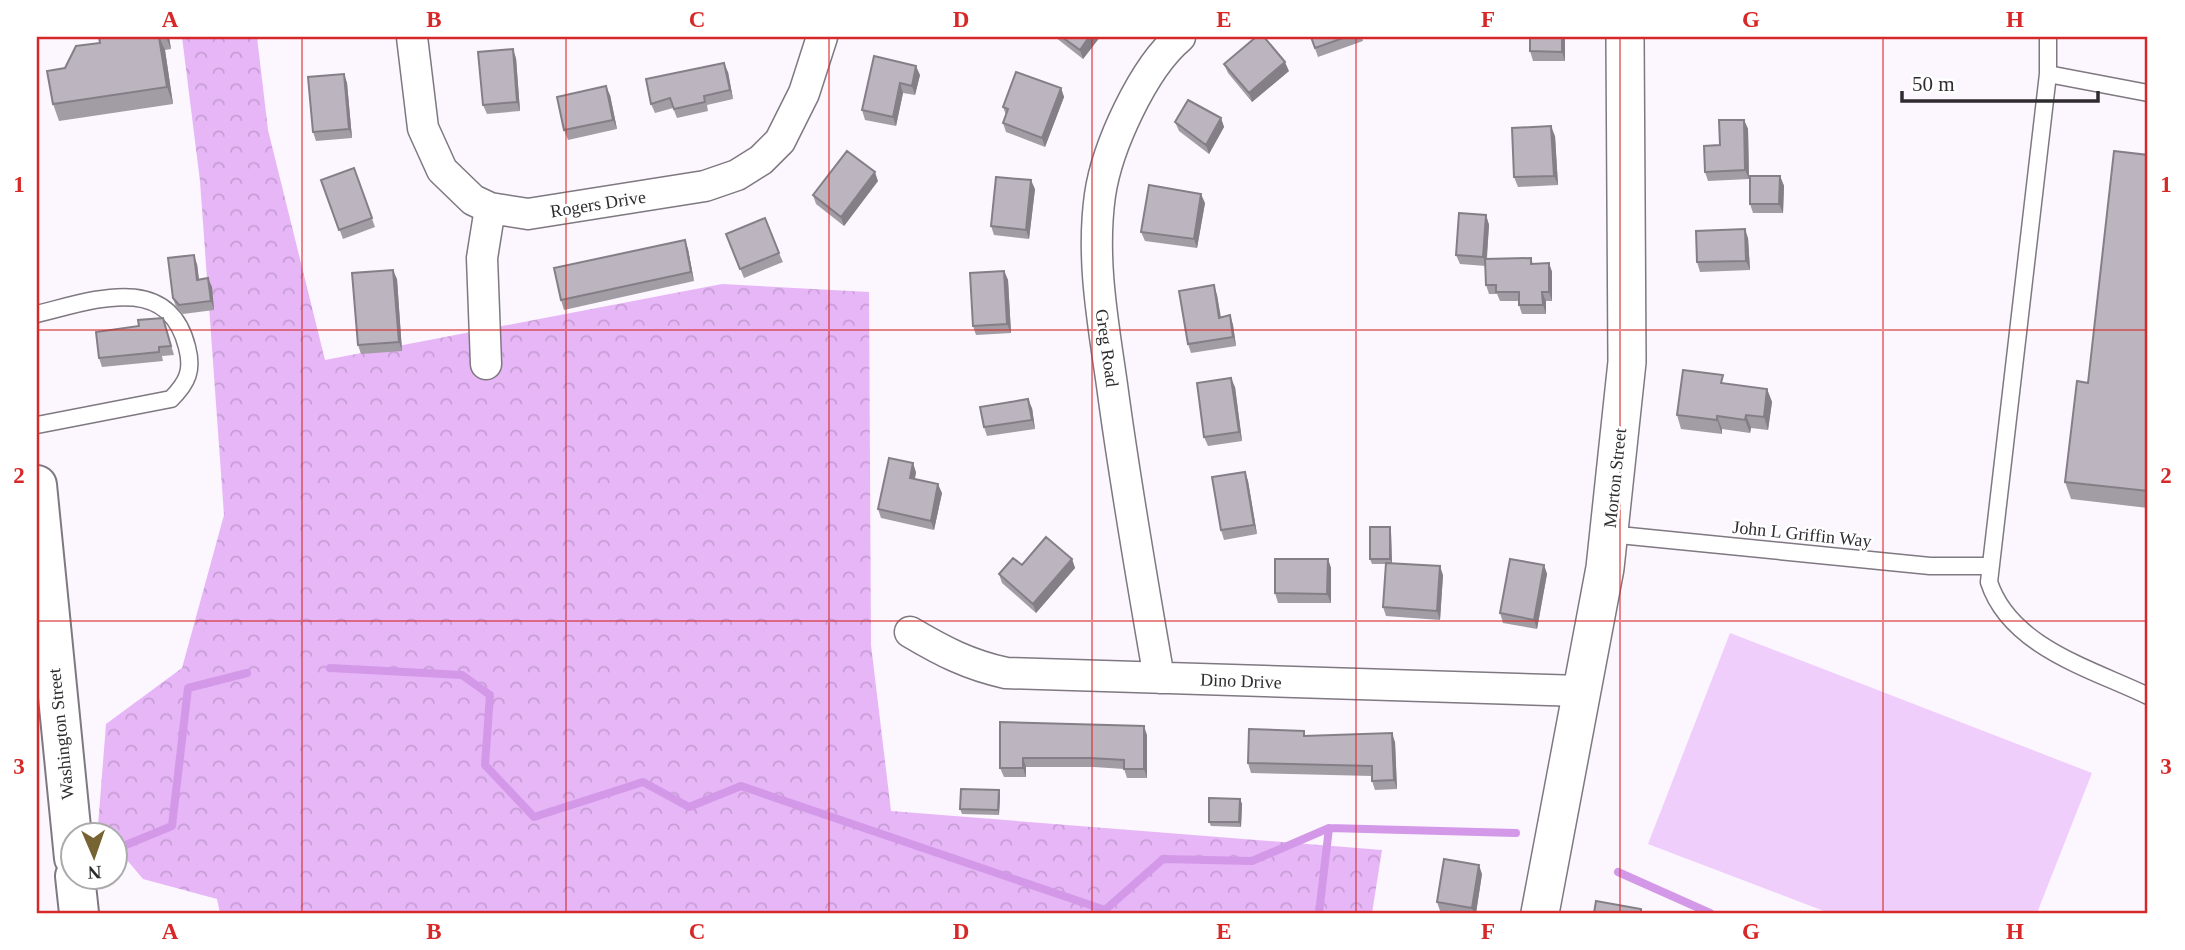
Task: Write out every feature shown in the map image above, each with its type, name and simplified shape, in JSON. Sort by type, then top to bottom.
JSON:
[{"type":"main road","name":"Washington Street","points":[[38,503],[70,820]]},
{"type":"main road","points":[[76,890],[79,913]]},
{"type":"street","name":"Rogers Drive","points":[[412,37],[423,128],[442,170],[458,188],[490,208],[510,214],[552,212],[705,186],[737,176],[761,160],[780,141],[804,93],[822,37]]},
{"type":"street","name":"Greg Road","points":[[1159,678],[1127,494],[1097,273],[1100,194],[1121,124],[1167,48],[1180,37]]},
{"type":"street","name":"Morton Street","points":[[1539,913],[1609,534],[1627,362],[1625,37]]},
{"type":"street","points":[[485,364],[482,258],[490,208]]},
{"type":"street","name":"Dino Drive","points":[[910,632],[952,657],[1006,673],[1581,691]]},
{"type":"lane","points":[[2048,37],[2048,74],[1989,582],[1993,595],[2024,633],[2148,696]]},
{"type":"lane","points":[[2048,74],[2148,93]]},
{"type":"lane","points":[[37,314],[133,295],[155,301],[170,313],[184,334],[191,362],[185,385],[171,399],[37,425]]},
{"type":"lane","name":"John L Griffin Way","points":[[1609,534],[1930,566],[1991,566]]},
{"type":"green space","points":[[182,37],[257,37],[268,130],[325,360],[722,284],[869,292],[871,645],[891,811],[1382,850],[1372,913],[220,913],[217,899],[143,879],[130,864],[130,820],[98,820],[106,724],[182,668],[224,515],[200,181]]},
{"type":"shaded area","points":[[1730,633],[2092,773],[2037,913],[1829,913],[1648,844]]},
{"type":"building","points":[[99,37],[159,37],[167,87],[53,104],[47,71],[65,68],[76,46],[100,43]]},
{"type":"building","points":[[1062,37],[1089,37],[1080,50]]},
{"type":"building","points":[[1256,37],[1264,37],[1285,62],[1249,93],[1224,64]]},
{"type":"building","points":[[1311,37],[1346,37],[1315,48]]},
{"type":"building","points":[[1530,37],[1562,37],[1562,52],[1530,51]]},
{"type":"building","points":[[513,49],[517,102],[483,105],[478,52]]},
{"type":"building","points":[[874,56],[916,66],[912,86],[900,83],[893,117],[862,110]]},
{"type":"building","points":[[724,63],[730,90],[704,96],[705,102],[674,109],[670,98],[651,104],[646,79]]},
{"type":"building","points":[[1016,72],[1061,88],[1042,138],[1003,123],[1008,109],[1003,107]]},
{"type":"building","points":[[344,74],[349,129],[313,132],[308,77]]},
{"type":"building","points":[[606,86],[613,120],[564,130],[557,97]]},
{"type":"building","points":[[1188,100],[1221,118],[1206,145],[1175,122]]},
{"type":"building","points":[[1719,120],[1744,120],[1745,170],[1705,172],[1704,146],[1720,145]]},
{"type":"building","points":[[1551,126],[1554,176],[1514,177],[1512,128]]},
{"type":"building","points":[[847,151],[875,172],[841,217],[813,195]]},
{"type":"building","points":[[2114,151],[2148,155],[2148,491],[2065,482],[2077,381],[2088,383]]},
{"type":"building","points":[[354,168],[372,218],[339,230],[321,180]]},
{"type":"building","points":[[1750,176],[1780,176],[1779,204],[1750,204]]},
{"type":"building","points":[[996,177],[1031,180],[1026,230],[991,226]]},
{"type":"building","points":[[1149,185],[1201,194],[1194,239],[1141,232]]},
{"type":"building","points":[[1459,213],[1486,215],[1483,257],[1456,255]]},
{"type":"building","points":[[765,218],[779,253],[740,269],[726,234]]},
{"type":"building","points":[[1745,229],[1746,261],[1697,262],[1696,231]]},
{"type":"building","points":[[685,240],[691,272],[561,300],[554,268]]},
{"type":"building","points":[[194,255],[197,280],[208,278],[211,301],[179,305],[173,298],[168,258]]},
{"type":"building","points":[[1531,258],[1531,264],[1549,263],[1549,292],[1542,292],[1543,305],[1519,305],[1519,292],[1496,292],[1496,285],[1486,285],[1485,259]]},
{"type":"building","points":[[393,270],[399,342],[358,345],[352,273]]},
{"type":"building","points":[[1004,271],[1007,324],[973,326],[970,273]]},
{"type":"building","points":[[1214,285],[1219,318],[1230,315],[1233,337],[1188,344],[1179,291]]},
{"type":"building","points":[[163,318],[171,346],[159,347],[159,352],[99,358],[96,332],[139,326],[138,320]]},
{"type":"building","points":[[1683,370],[1723,375],[1721,383],[1767,389],[1764,417],[1746,415],[1745,420],[1717,416],[1717,420],[1677,415]]},
{"type":"building","points":[[1231,378],[1239,432],[1204,437],[1197,383]]},
{"type":"building","points":[[1028,399],[1032,420],[984,427],[980,407]]},
{"type":"building","points":[[889,458],[913,463],[910,478],[938,484],[931,521],[878,509]]},
{"type":"building","points":[[1245,472],[1254,525],[1221,530],[1212,477]]},
{"type":"building","points":[[1370,527],[1390,527],[1390,559],[1370,559]]},
{"type":"building","points":[[1046,537],[1072,559],[1033,604],[999,574],[1013,558],[1022,565]]},
{"type":"building","points":[[1275,559],[1328,559],[1327,594],[1275,593]]},
{"type":"building","points":[[1510,559],[1544,565],[1534,620],[1500,613]]},
{"type":"building","points":[[1386,563],[1440,566],[1437,611],[1383,607]]},
{"type":"building","points":[[1000,722],[1144,726],[1144,769],[1124,769],[1124,760],[1090,758],[1023,758],[1023,768],[1000,768]]},
{"type":"building","points":[[1249,729],[1304,731],[1304,736],[1392,733],[1394,780],[1372,781],[1372,766],[1248,763]]},
{"type":"building","points":[[961,789],[999,790],[998,810],[960,809]]},
{"type":"building","points":[[1209,798],[1240,799],[1239,822],[1209,822]]},
{"type":"building","points":[[1444,859],[1479,865],[1472,908],[1437,902]]},
{"type":"building","points":[[1596,901],[1641,909],[1641,913],[1594,913]]},
{"type":"waterway","points":[[330,668],[462,675],[490,695],[485,765],[534,817],[643,782],[689,807],[741,786],[1105,910],[1163,859],[1252,861],[1329,828],[1516,833]]},
{"type":"waterway","points":[[130,843],[172,826],[188,688],[247,673]]},
{"type":"waterway","points":[[1319,913],[1329,828]]},
{"type":"waterway","points":[[1618,872],[1710,913]]}]
